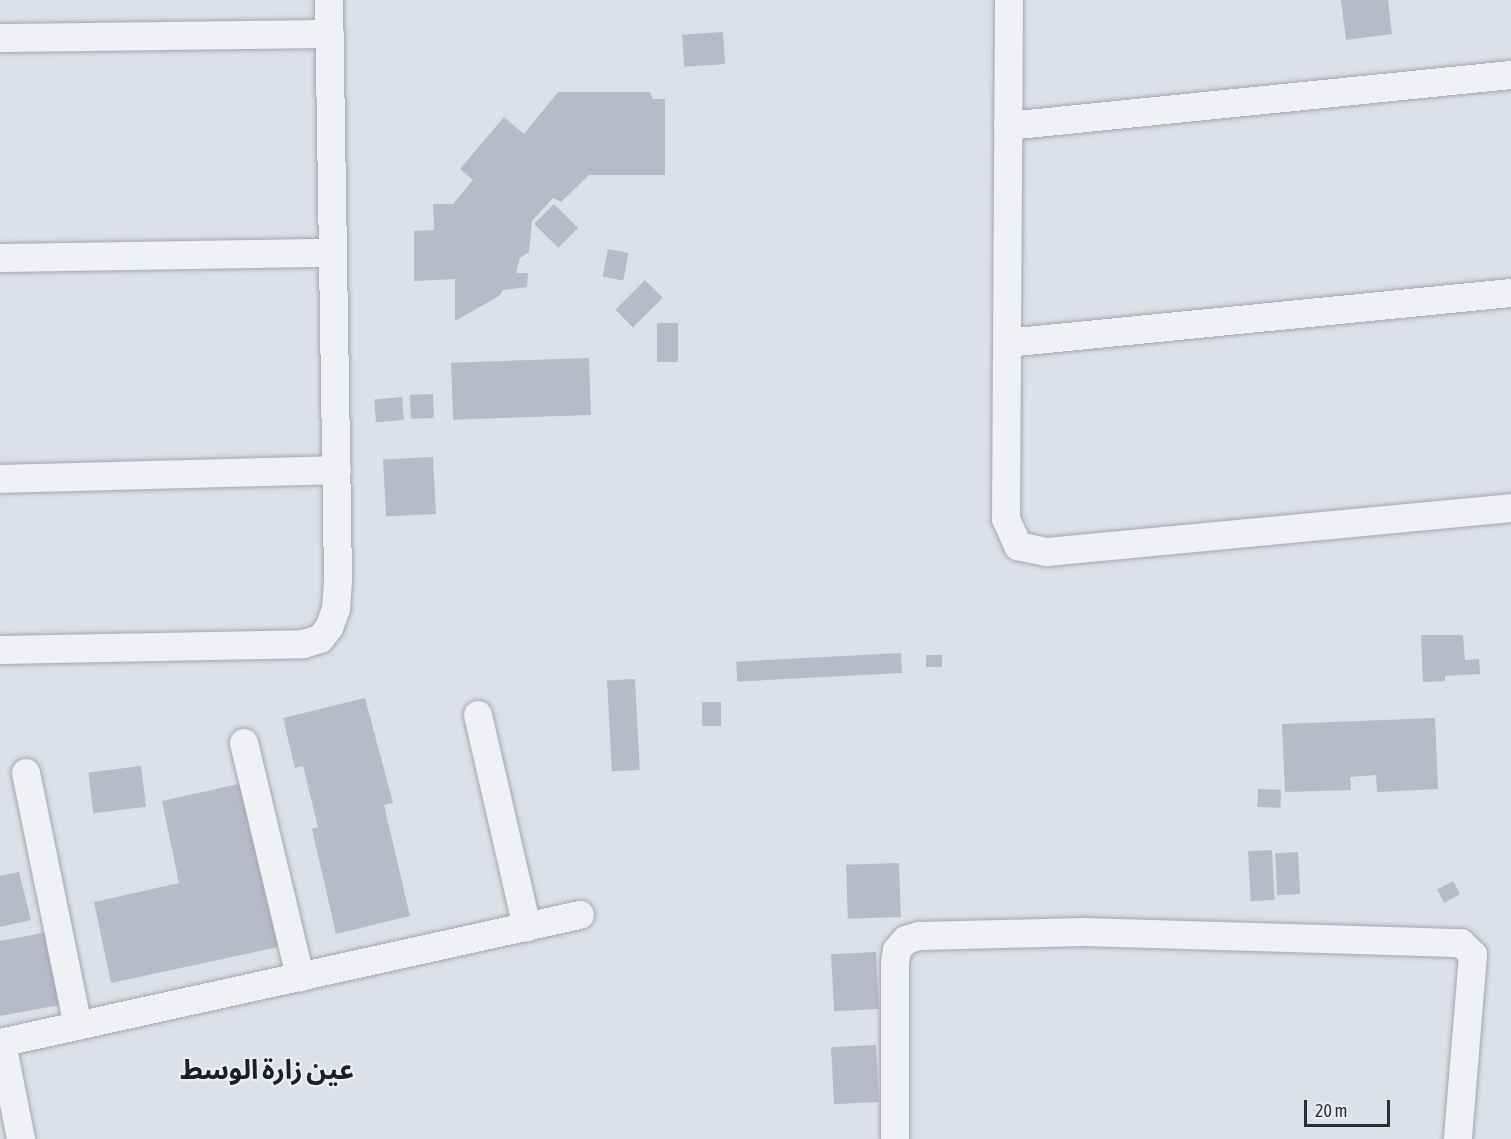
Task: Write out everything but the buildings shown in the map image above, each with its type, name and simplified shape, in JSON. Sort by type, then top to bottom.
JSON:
[{"type":"street","points":[[0,650],[303,644],[320,639],[329,628],[336,609],[337,470],[329,0]]},
{"type":"street","points":[[1009,0],[1006,519],[1017,546],[1047,552],[1511,508]]},
{"type":"street","points":[[0,38],[330,34]]},
{"type":"street","points":[[1008,126],[1511,75]]},
{"type":"street","points":[[0,258],[333,252]]},
{"type":"street","points":[[1006,343],[1511,293]]},
{"type":"street","points":[[0,478],[337,470]]},
{"type":"street","points":[[478,715],[527,927]]},
{"type":"street","points":[[244,743],[300,977]]},
{"type":"street","points":[[26,773],[78,1026]]},
{"type":"street","points":[[21,1139],[1,1043],[580,915]]},
{"type":"street","points":[[895,1139],[895,963],[897,950],[906,940],[918,936],[1084,932],[1461,943],[1473,955],[1458,1139]]},
{"type":"district","name":"عين زارة الوسط","points":[[267,1070]]}]
